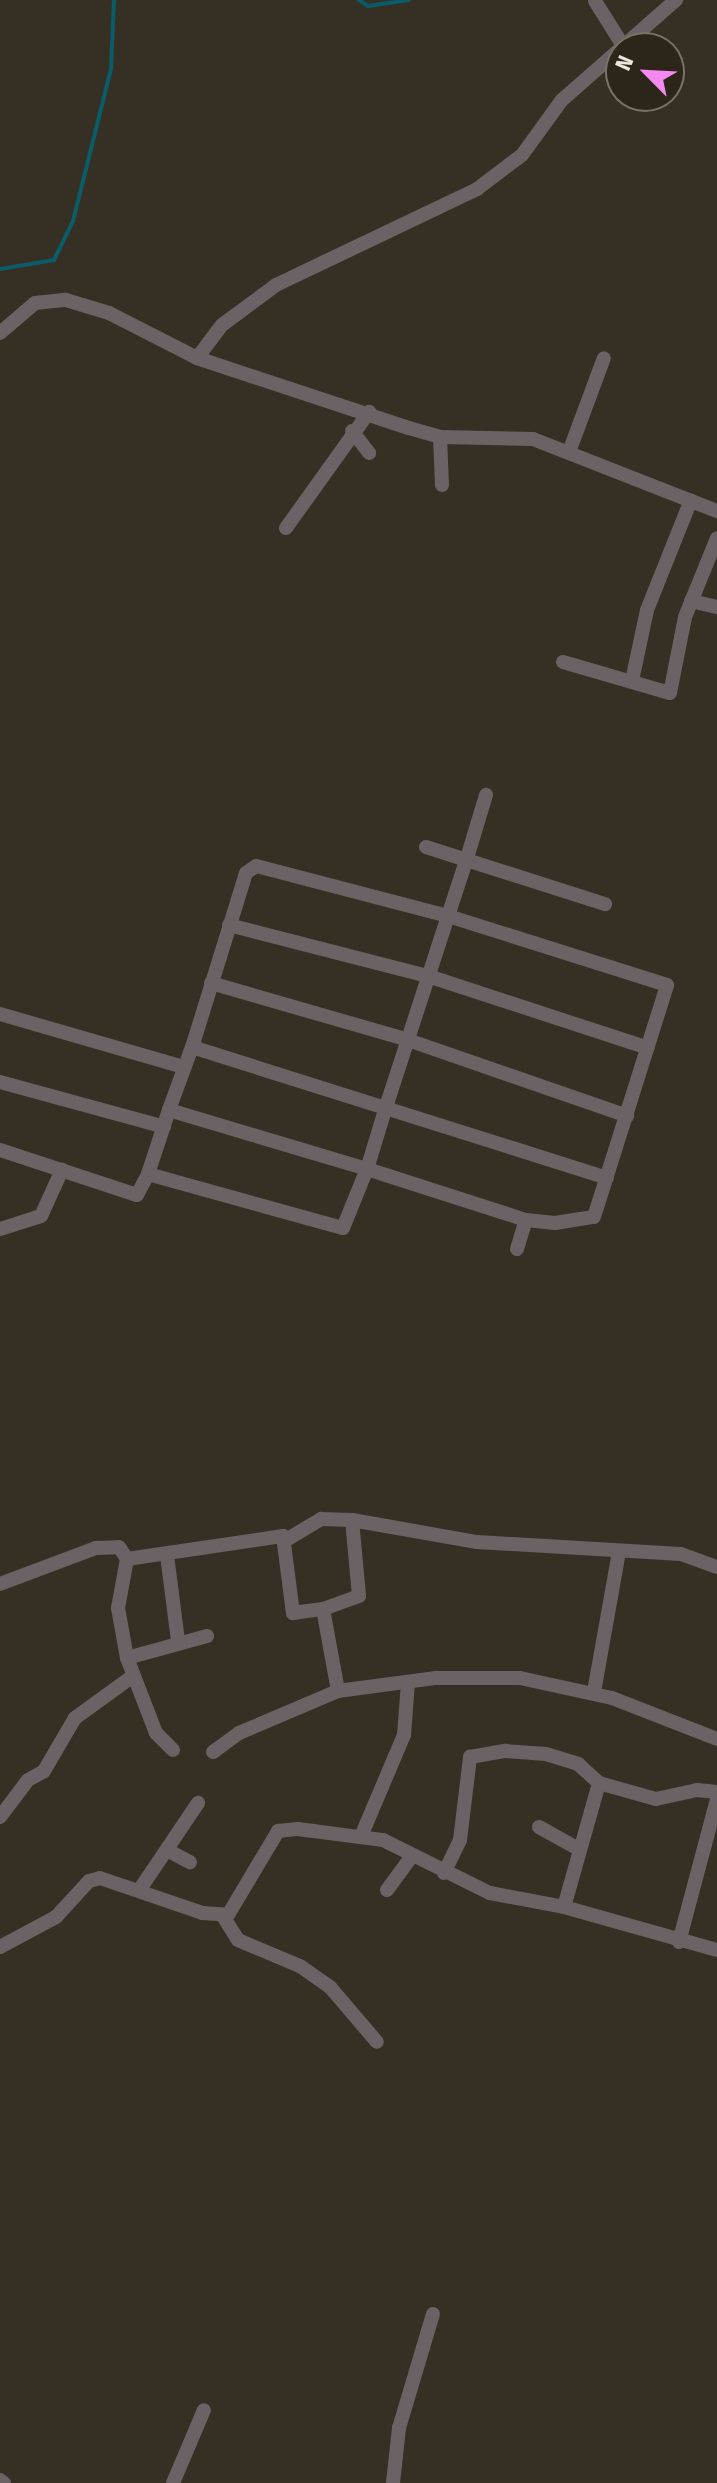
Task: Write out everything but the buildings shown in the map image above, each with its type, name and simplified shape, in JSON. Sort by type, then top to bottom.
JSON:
[{"type":"street","points":[[637,32],[676,0]]},
{"type":"street","points":[[595,1],[614,32]]},
{"type":"street","points":[[197,358],[222,325],[276,285],[477,189],[522,155],[562,100],[588,82],[605,63]]},
{"type":"street","points":[[0,333],[35,303],[66,300],[109,313],[197,358],[440,437],[533,439],[717,511]]},
{"type":"street","points":[[569,452],[604,358]]},
{"type":"street","points":[[286,528],[352,431],[369,412]]},
{"type":"street","points":[[352,431],[369,453]]},
{"type":"street","points":[[440,437],[442,485]]},
{"type":"street","points":[[633,676],[647,610],[691,500]]},
{"type":"street","points":[[563,662],[667,695],[691,601],[717,538]]},
{"type":"street","points":[[691,601],[717,607]]},
{"type":"street","points":[[148,1174],[338,1229],[348,1220],[486,795]]},
{"type":"street","points":[[426,847],[605,904]]},
{"type":"street","points":[[0,1150],[137,1195],[148,1174],[169,1110],[192,1047],[246,873],[256,866],[448,916],[667,985],[594,1217],[555,1223],[526,1220],[169,1110]]},
{"type":"street","points":[[229,925],[428,976],[648,1048]]},
{"type":"street","points":[[211,983],[408,1040],[627,1116]]},
{"type":"street","points":[[0,1014],[184,1067]]},
{"type":"street","points":[[192,1047],[607,1178]]},
{"type":"street","points":[[0,1082],[164,1127]]},
{"type":"street","points":[[0,1229],[41,1216],[62,1170]]},
{"type":"street","points":[[517,1249],[526,1220]]},
{"type":"street","points":[[286,1540],[321,1519],[352,1520],[481,1543],[681,1554],[717,1567]]},
{"type":"street","points":[[127,1559],[167,1555],[223,1541],[279,1535],[286,1540],[293,1613],[323,1609],[359,1596],[352,1520]]},
{"type":"street","points":[[0,1584],[96,1548],[119,1547],[127,1559],[118,1608],[127,1658],[156,1733],[173,1750]]},
{"type":"street","points":[[594,1692],[619,1551]]},
{"type":"street","points":[[167,1555],[178,1641]]},
{"type":"street","points":[[323,1609],[338,1691]]},
{"type":"street","points":[[127,1658],[178,1641],[207,1636]]},
{"type":"street","points":[[0,1817],[28,1780],[44,1771],[75,1718],[133,1676]]},
{"type":"street","points":[[213,1752],[239,1733],[338,1691],[436,1678],[520,1678],[594,1692],[717,1739]]},
{"type":"street","points":[[362,1834],[404,1735],[408,1683]]},
{"type":"street","points":[[444,1873],[460,1840],[470,1757],[505,1751],[546,1754],[578,1764],[599,1783],[656,1799],[697,1790],[717,1792]]},
{"type":"street","points":[[564,1907],[577,1848],[599,1783]]},
{"type":"street","points":[[679,1942],[717,1799]]},
{"type":"street","points":[[140,1889],[198,1803]]},
{"type":"street","points":[[539,1827],[577,1848]]},
{"type":"street","points":[[223,1916],[235,1906],[278,1831],[362,1834],[490,1893],[564,1907],[679,1942],[717,1950]]},
{"type":"street","points":[[167,1850],[190,1862]]},
{"type":"street","points":[[387,1890],[412,1856]]},
{"type":"street","points":[[0,1947],[56,1917],[89,1881],[100,1878],[140,1889],[171,1907],[223,1916],[238,1940],[300,1966],[330,1987],[377,2042]]},
{"type":"street","points":[[393,2483],[399,2428],[433,2314]]},
{"type":"street","points":[[173,2483],[204,2410]]},
{"type":"waterway","points":[[0,269],[54,260],[73,221],[111,69],[114,0]]},
{"type":"waterway","points":[[359,0],[368,6],[409,0]]}]
